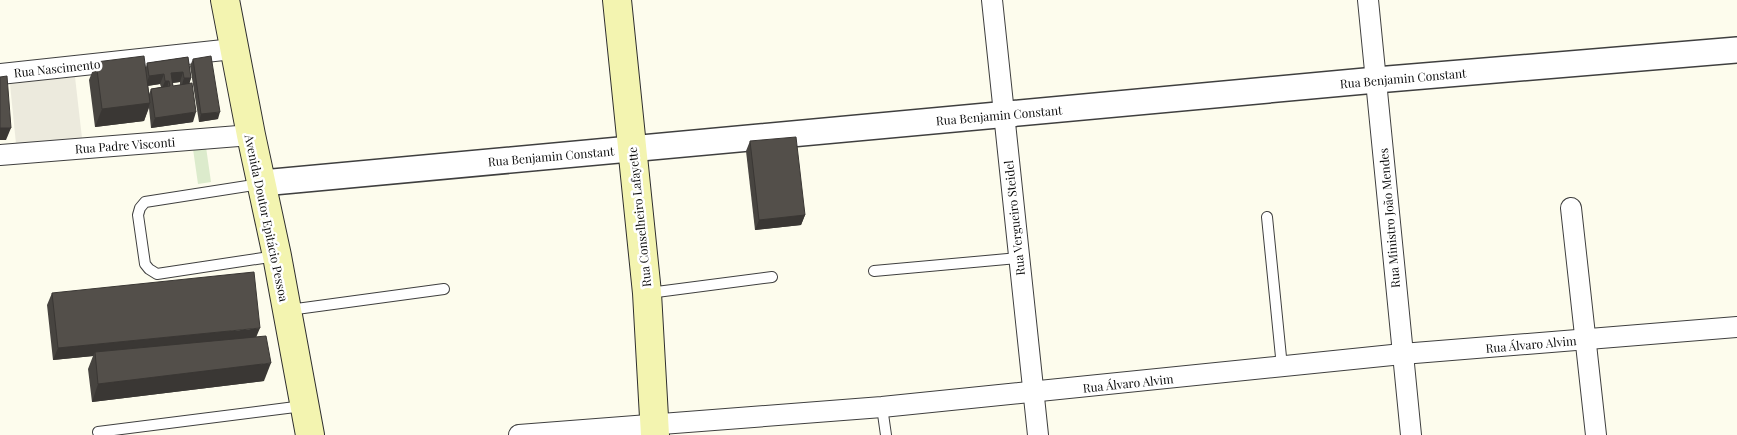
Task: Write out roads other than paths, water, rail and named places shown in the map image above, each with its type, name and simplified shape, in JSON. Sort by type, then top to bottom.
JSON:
[{"type":"main road","name":"Avenida Doutor Epitácio Pessoa","points":[[225,0],[233,49],[277,256],[306,405],[310,435]]},
{"type":"main road","name":"Rua Conselheiro Lafayette","points":[[617,0],[647,293],[655,430]]},
{"type":"street","name":"Rua Vergueiro Steidel","points":[[992,0],[1038,435]]},
{"type":"street","name":"Rua Ministro João Mendes","points":[[1368,0],[1411,435]]},
{"type":"street","name":"Rua Nascimento","points":[[0,74],[233,49]]},
{"type":"street","name":"Rua Benjamin Constant","points":[[262,183],[1376,80],[1737,50]]},
{"type":"street","name":"Rua Padre Visconti","points":[[0,155],[251,135]]},
{"type":"street","points":[[1571,208],[1596,435]]},
{"type":"street","name":"Rua Álvaro Alvim","points":[[519,435],[655,430],[1034,393],[1402,354],[1737,327]]},
{"type":"lane","points":[[262,183],[145,202],[140,208],[138,215],[145,264],[149,269],[158,274],[277,256]]},
{"type":"lane","points":[[1266,217],[1282,367]]},
{"type":"lane","points":[[874,271],[1019,258]]},
{"type":"lane","points":[[647,293],[772,277]]},
{"type":"lane","points":[[286,310],[444,290]]},
{"type":"lane","points":[[98,432],[306,405]]},
{"type":"lane","points":[[882,407],[886,435]]}]
